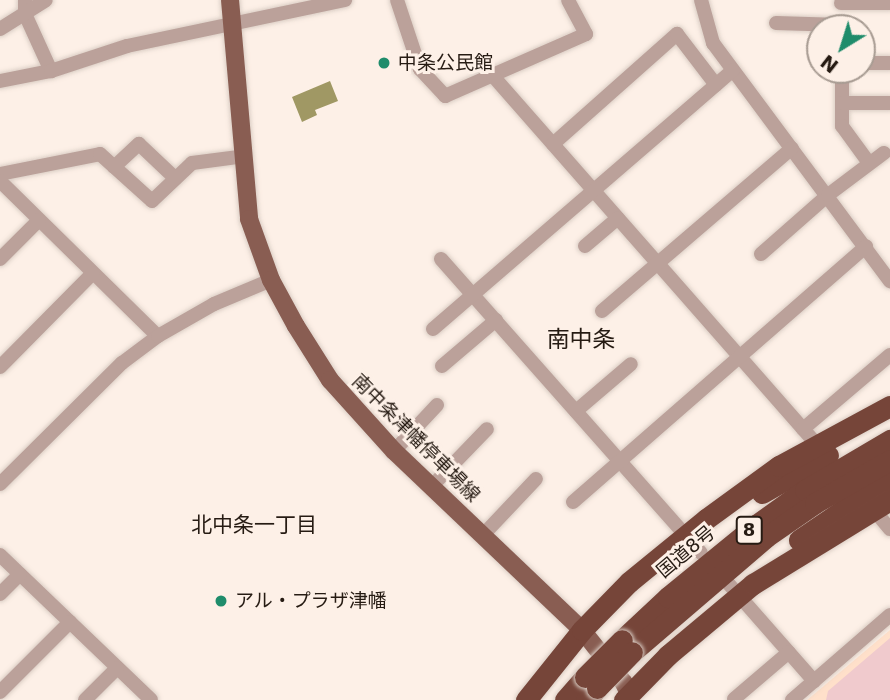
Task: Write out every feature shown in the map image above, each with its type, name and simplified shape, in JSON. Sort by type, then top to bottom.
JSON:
[{"type":"highway","points":[[526,700],[582,630],[629,582],[770,472],[810,437],[890,406]]},
{"type":"highway","name":"8","points":[[691,533],[890,422]]},
{"type":"highway","name":"国道8号","points":[[565,700],[589,688],[668,597],[756,525],[805,489],[890,440]]},
{"type":"highway","name":"国道8号","points":[[627,646],[766,537],[815,503],[890,460]]},
{"type":"highway","name":"8","points":[[740,587],[803,537],[890,478]]},
{"type":"highway","points":[[628,698],[740,587],[882,505]]},
{"type":"main road","name":"南中条津幡停車場線","points":[[230,0],[249,219],[271,280],[330,380],[394,451],[582,630],[624,682],[628,698]]},
{"type":"street","points":[[0,29],[25,7],[46,0]]},
{"type":"street","points":[[0,81],[51,71],[127,47],[305,4],[345,0]]},
{"type":"street","points":[[397,0],[420,69],[445,96],[586,34],[568,0]]},
{"type":"street","points":[[701,0],[713,43],[890,281]]},
{"type":"street","points":[[841,1],[890,3]]},
{"type":"street","points":[[25,7],[51,71]]},
{"type":"street","points":[[776,23],[806,25]]},
{"type":"street","points":[[553,144],[677,34],[716,85]]},
{"type":"street","points":[[433,329],[733,70]]},
{"type":"street","points":[[493,76],[810,437],[890,355]]},
{"type":"street","points":[[842,84],[842,126],[869,163]]},
{"type":"street","points":[[842,103],[890,103]]},
{"type":"street","points":[[114,167],[139,144],[176,178]]},
{"type":"street","points":[[602,311],[792,148]]},
{"type":"street","points":[[761,254],[828,195],[884,153]]},
{"type":"street","points":[[0,174],[100,154],[152,201],[192,163],[244,156]]},
{"type":"street","points":[[0,181],[158,337]]},
{"type":"street","points":[[585,246],[618,218]]},
{"type":"street","points":[[0,259],[39,220]]},
{"type":"street","points":[[573,502],[866,246]]},
{"type":"street","points":[[442,259],[619,460],[691,533],[701,552]]},
{"type":"street","points":[[0,367],[93,274]]},
{"type":"street","points":[[0,484],[122,363],[158,337],[214,304],[271,280]]},
{"type":"street","points":[[442,366],[496,320]]},
{"type":"street","points":[[576,411],[631,364]]},
{"type":"street","points":[[394,451],[437,405]]},
{"type":"street","points":[[432,486],[487,429]]},
{"type":"street","points":[[483,535],[536,480]]},
{"type":"street","points":[[882,505],[890,528]]},
{"type":"street","points":[[0,555],[151,700]]},
{"type":"street","points":[[0,594],[20,574]]},
{"type":"street","points":[[740,587],[814,681]]},
{"type":"street","points":[[792,700],[890,615]]},
{"type":"street","points":[[0,692],[70,622]]},
{"type":"street","points":[[734,699],[789,652]]},
{"type":"street","points":[[85,700],[117,668]]},
{"type":"shaded area","points":[[330,81],[338,101],[315,110],[317,115],[302,122],[292,97]]},
{"type":"shaded area","points":[[890,630],[890,700],[807,700]]},
{"type":"shaded area","points":[[890,638],[890,700],[826,700],[828,691]]},
{"type":"place","name":"中条公民館","points":[[384,63]]},
{"type":"place","name":"アル・プラザ津幡","points":[[221,601]]},
{"type":"district","name":"南中条","points":[[581,339]]},
{"type":"district","name":"北中条一丁目","points":[[254,525]]}]
